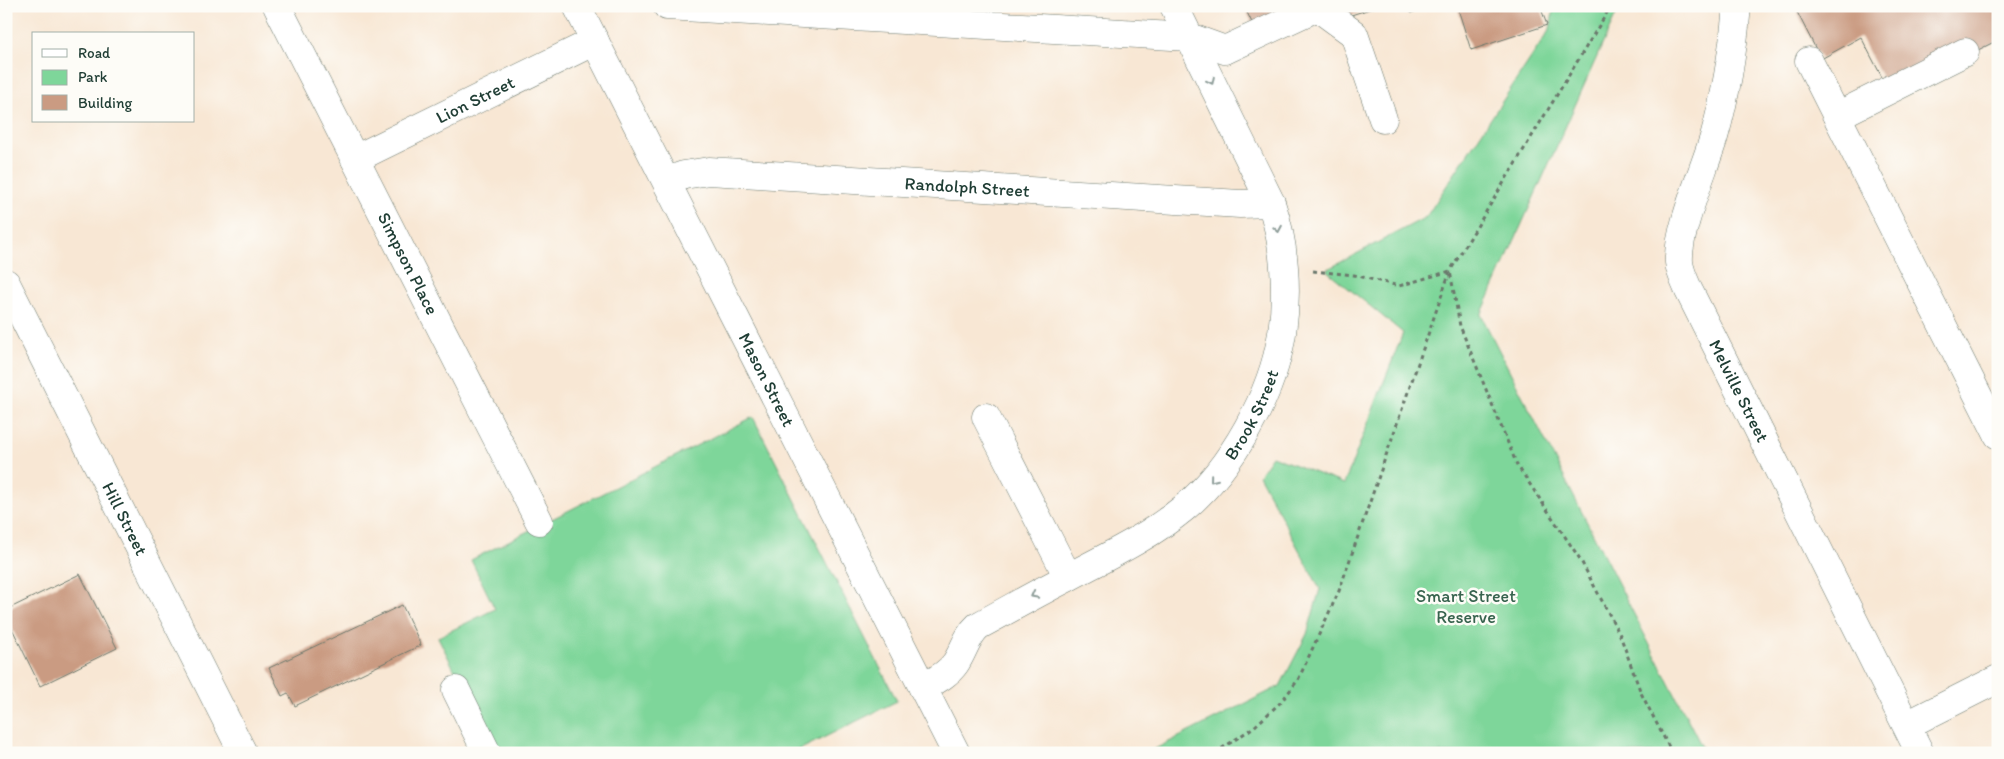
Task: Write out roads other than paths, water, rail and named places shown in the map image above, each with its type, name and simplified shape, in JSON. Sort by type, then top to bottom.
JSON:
[{"type":"street","name":"Simpson Place","points":[[277,6],[539,521]]},
{"type":"street","name":"Mason Street","points":[[576,6],[667,181],[956,753]]},
{"type":"street","points":[[667,6],[1189,37],[1225,50],[1317,7],[1354,34],[1383,119]]},
{"type":"street","name":"Brook Street","points":[[923,688],[956,663],[970,634],[978,626],[1134,543],[1163,524],[1206,488],[1230,459],[1262,396],[1282,334],[1283,268],[1276,218],[1271,203],[1174,6]]},
{"type":"street","name":"Melville Street","points":[[1738,6],[1725,92],[1714,137],[1681,242],[1680,262],[1682,273],[1688,291],[1920,753]]},
{"type":"street","name":"Lion Street","points":[[355,159],[595,41]]},
{"type":"street","points":[[1837,116],[1965,52]]},
{"type":"street","points":[[1809,61],[1998,435]]},
{"type":"street","name":"Randolph Street","points":[[667,181],[684,175],[709,171],[1240,204],[1271,203]]},
{"type":"street","name":"Hill Street","points":[[6,284],[243,753]]},
{"type":"street","points":[[986,417],[1068,577]]},
{"type":"street","points":[[1907,725],[1998,678]]},
{"type":"street","points":[[456,690],[487,753]]},
{"type":"park label","name":"Smart Street Reserve","points":[[1466,606]]}]
